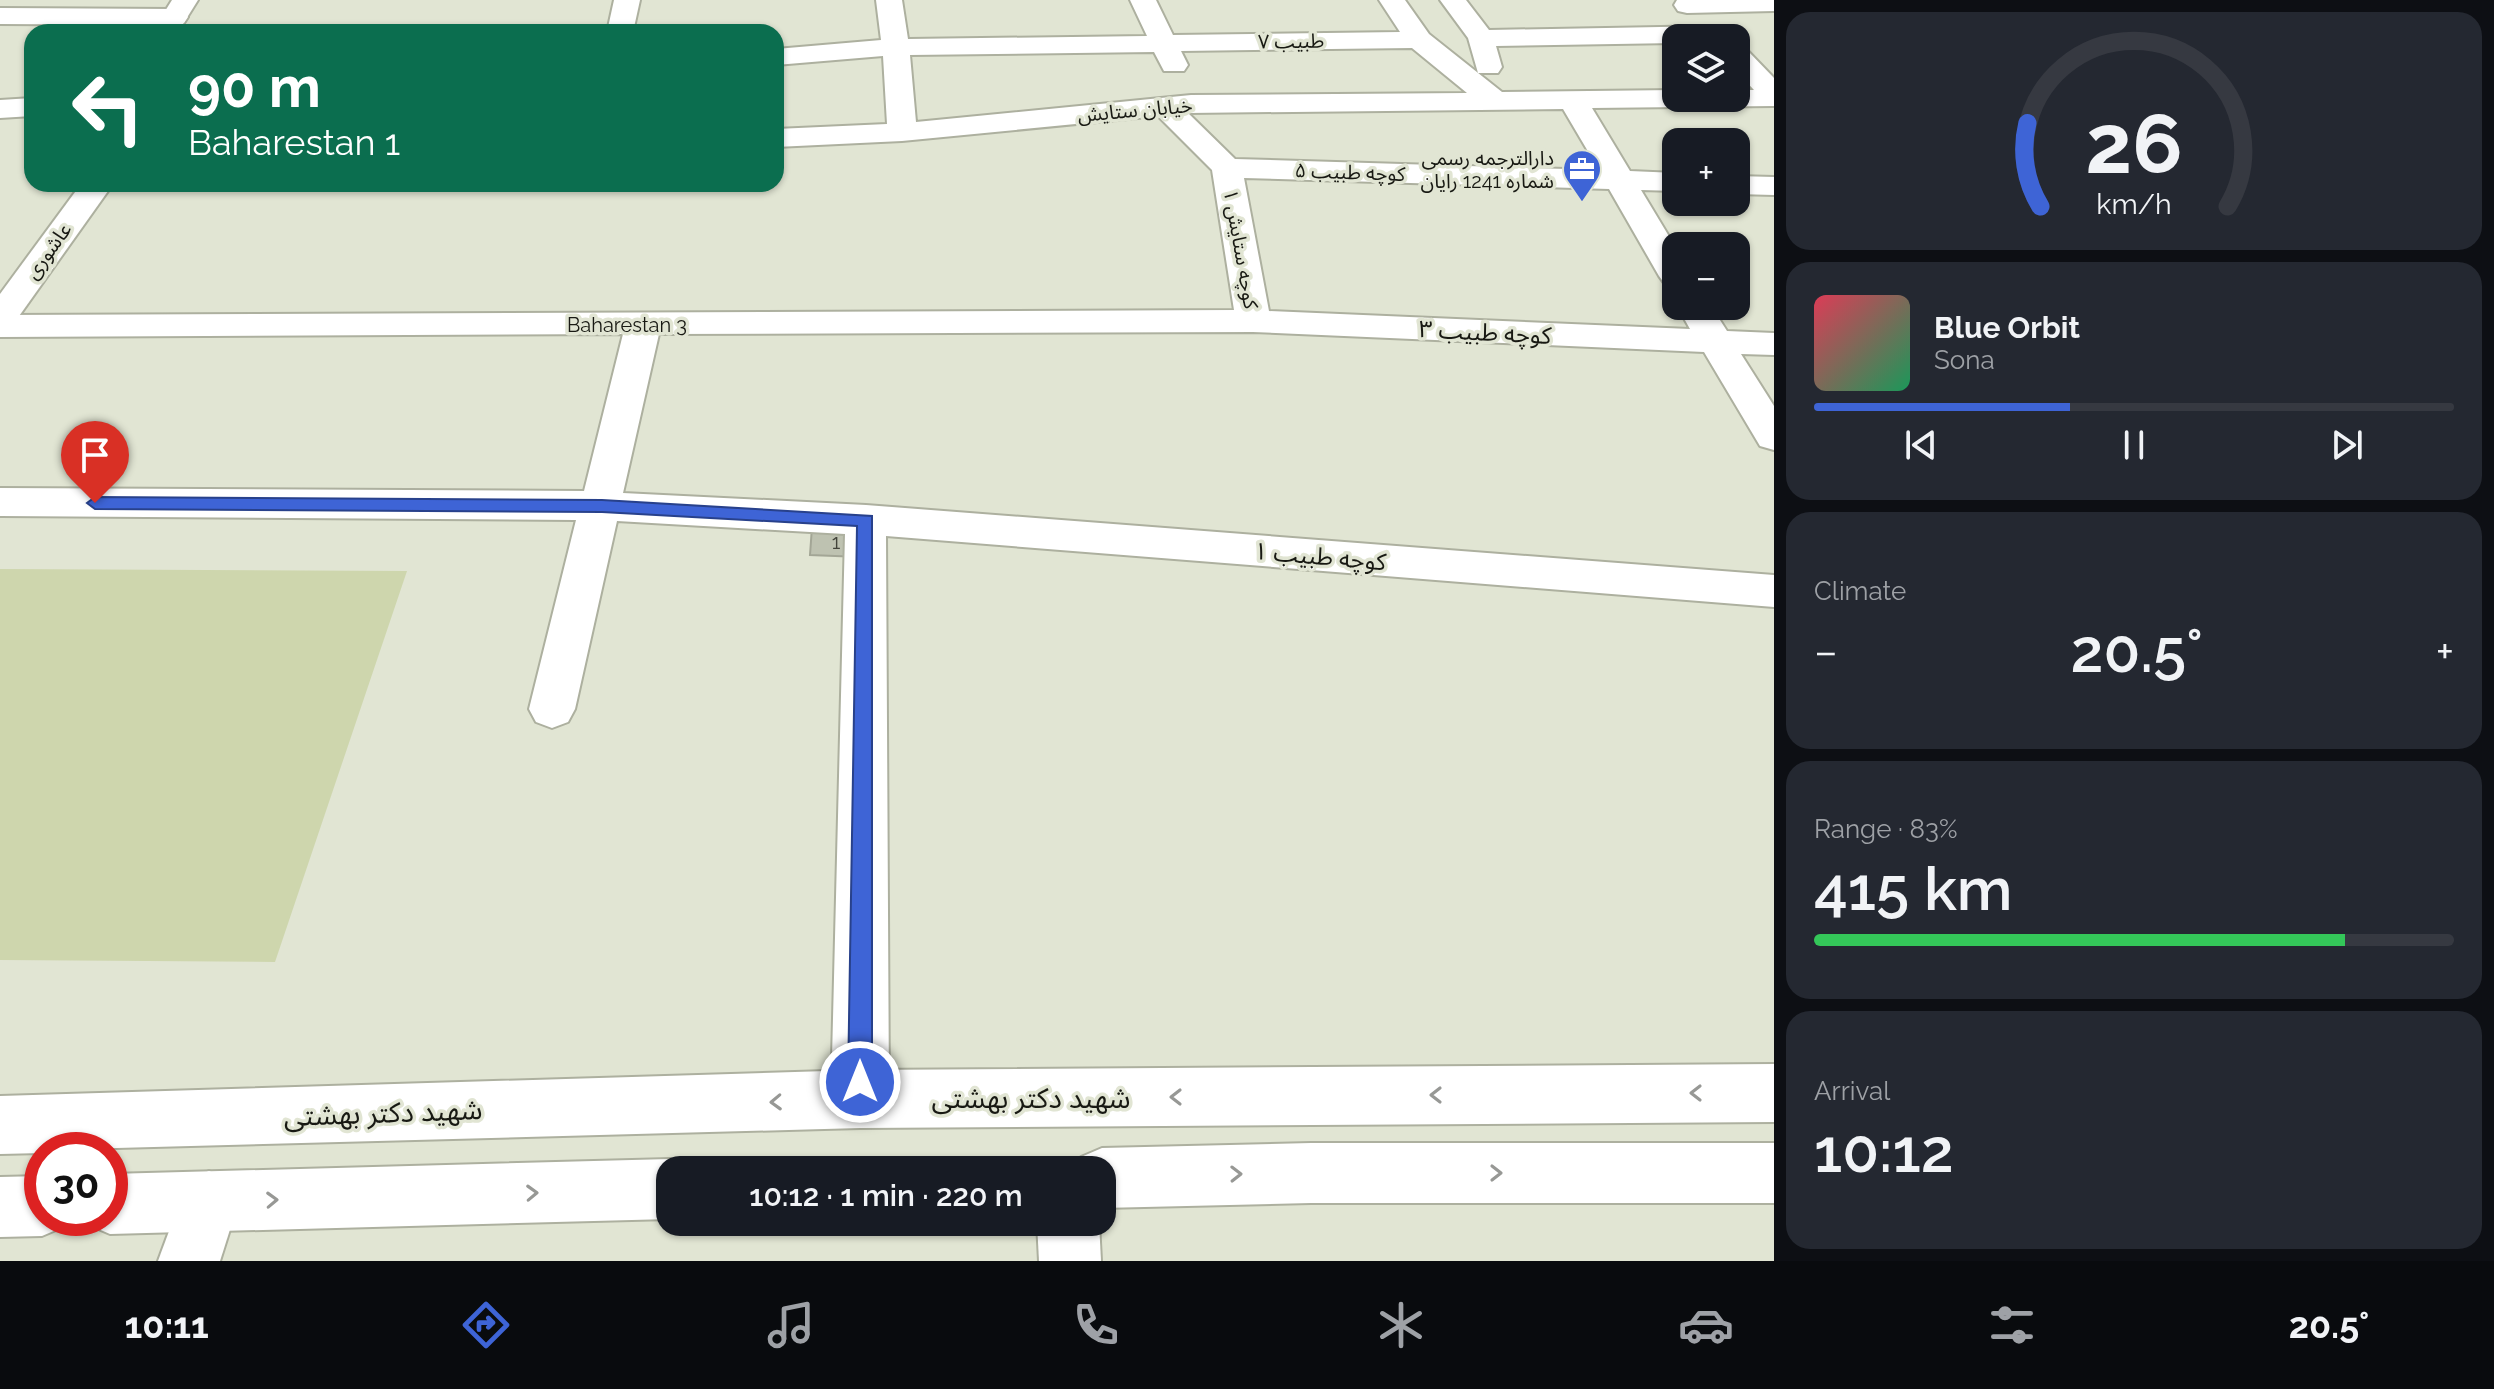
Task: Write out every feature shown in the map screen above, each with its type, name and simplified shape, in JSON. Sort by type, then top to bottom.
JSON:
[{"type":"street","points":[[0,16],[180,20],[212,0]]},
{"type":"street","points":[[622,24],[627,0]]},
{"type":"street","points":[[889,0],[902,132]]},
{"type":"street","points":[[1143,0],[1163,42],[1178,105]]},
{"type":"street","points":[[1392,0],[1419,40],[1495,101]]},
{"type":"street","points":[[1453,0],[1481,38],[1495,101]]},
{"type":"street","points":[[1684,2],[1774,3]]},
{"type":"street","points":[[1684,2],[1705,24]]},
{"type":"street","points":[[1481,38],[1662,36]]},
{"type":"street","name":"طبیب ۷","points":[[784,56],[896,47],[1419,40]]},
{"type":"street","points":[[1750,55],[1774,54]]},
{"type":"street","points":[[1750,69],[1773,93],[1773,98]]},
{"type":"street","name":"خیابان ستایش","points":[[784,138],[902,132],[1178,105],[1773,98]]},
{"type":"street","points":[[1572,99],[1662,253]]},
{"type":"street","name":"کوچه ستایش ۱","points":[[1178,105],[1227,168],[1253,321]]},
{"type":"street","name":"کوچه طبیب ۵","points":[[1227,168],[1662,182]]},
{"type":"street","points":[[1750,185],[1774,186]]},
{"type":"street","name":"عاشوری","points":[[0,272],[59,192]]},
{"type":"street","name":"عاشوری","points":[[0,318],[91,192]]},
{"type":"street","points":[[1703,320],[1774,437]]},
{"type":"street","name":"Baharestan 3","points":[[0,326],[1253,321]]},
{"type":"street","name":"کوچه طبیب ۳","points":[[1253,321],[1774,344]]},
{"type":"street","points":[[552,709],[643,325]]},
{"type":"street","name":"کوچه طبیب ۱","points":[[0,502],[602,506],[866,520],[1774,591]]},
{"type":"street","points":[[860,1099],[866,520]]},
{"type":"street","name":"شهید دکتر بهشتی","points":[[0,1125],[860,1099],[1774,1093]]},
{"type":"street","points":[[1116,1178],[1311,1173],[1774,1173]]},
{"type":"street","points":[[128,1203],[656,1189]]},
{"type":"street","points":[[189,1261],[209,1201]]},
{"type":"street","points":[[0,1207],[24,1206]]},
{"type":"street","points":[[1069,1236],[1070,1261]]},
{"type":"green space","points":[[0,569],[407,571],[275,962],[0,960]]},
{"type":"building","points":[[812,527],[861,529],[860,557],[810,555]]},
{"type":"place","name":"دارالترجمه رسمی شماره 1241 رایان","points":[[1582,203]]},
{"type":"route","points":[[95,503],[602,506],[866,520],[860,1082]]}]
